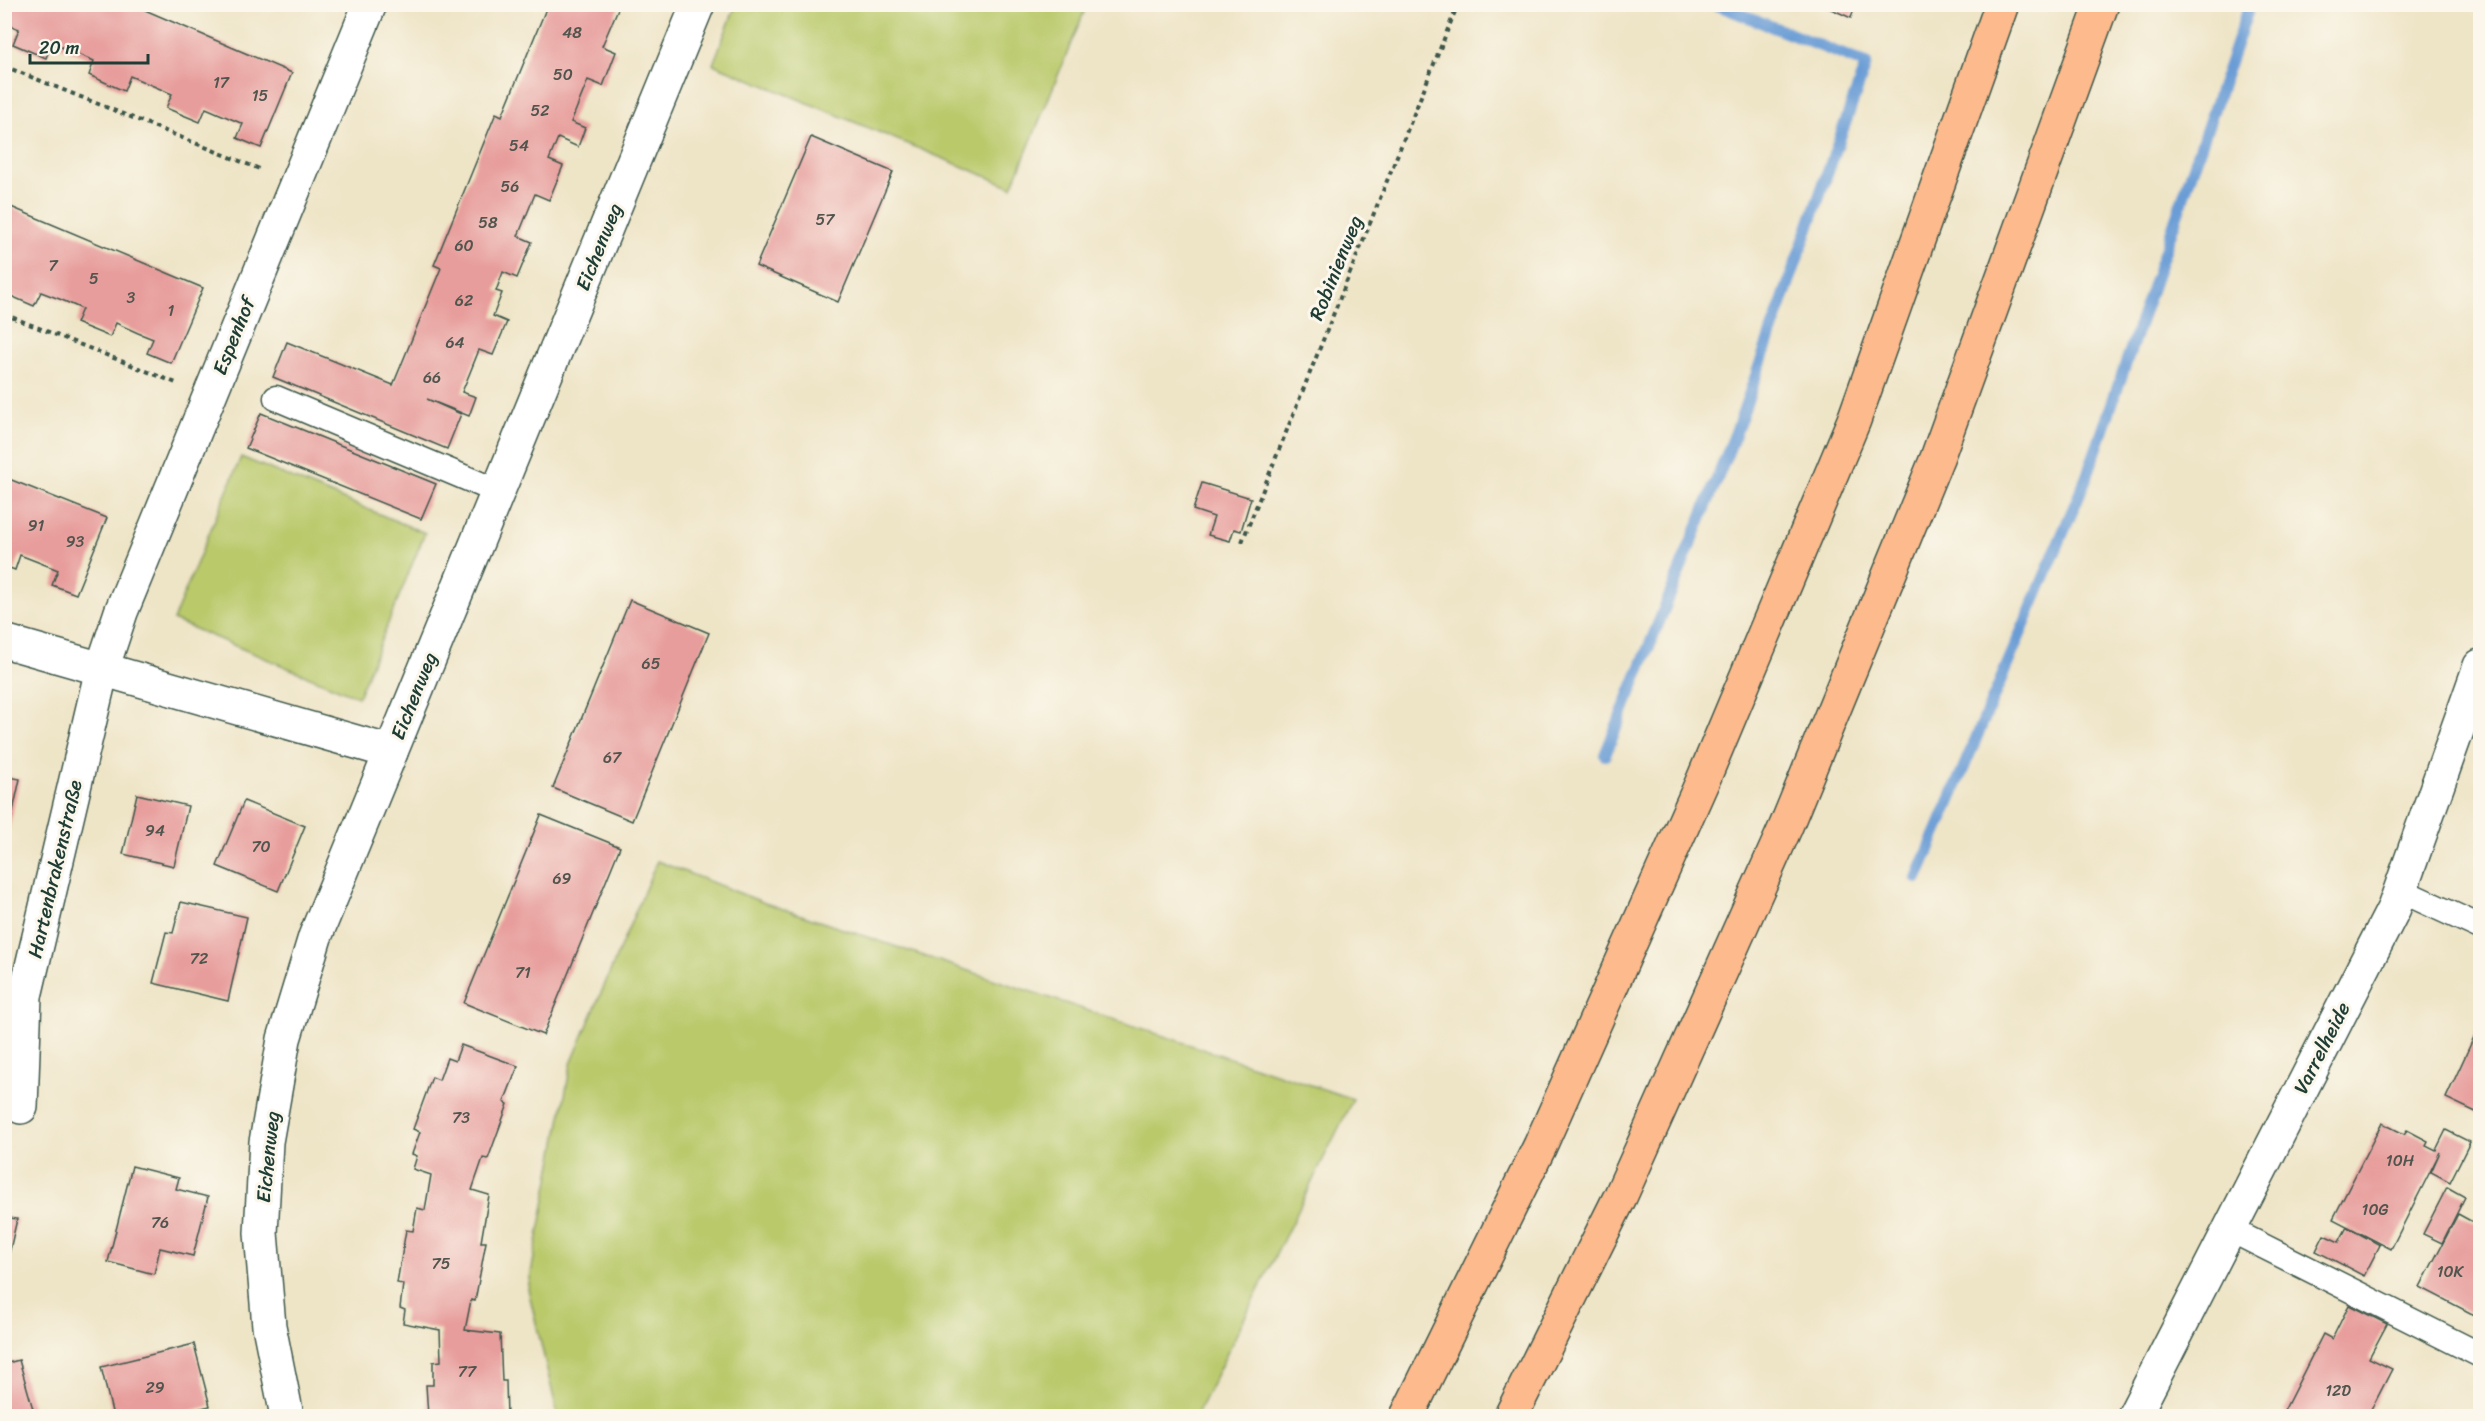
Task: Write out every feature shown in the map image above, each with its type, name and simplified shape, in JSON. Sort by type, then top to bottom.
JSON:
[{"type":"highway","points":[[1407,1416],[1540,1146],[1708,770],[1854,420],[2002,4]]},
{"type":"highway","points":[[1511,1416],[1621,1195],[1786,826],[1937,459],[2102,4]]},
{"type":"street","name":"Espenhof","points":[[102,669],[121,612],[370,4]]},
{"type":"street","name":"Eichenweg","points":[[287,1416],[269,1326],[261,1233],[266,1142],[284,1038],[315,937],[698,4]]},
{"type":"street","points":[[4,641],[391,752]]},
{"type":"street","name":"Varrelheide","points":[[2134,1416],[2402,891],[2481,666]]},
{"type":"street","name":"Hartenbrakenstraße","points":[[21,1107],[26,996],[102,669]]},
{"type":"lane","points":[[276,398],[499,492]]},
{"type":"lane","points":[[2402,891],[2481,927]]},
{"type":"lane","points":[[2229,1229],[2481,1355]]},
{"type":"path","name":"Robinienweg","points":[[1242,542],[1458,4]]},
{"type":"path","points":[[4,66],[296,184]]},
{"type":"path","points":[[4,314],[209,396]]},
{"type":"green space","points":[[736,4],[1087,5],[1012,187],[713,64]]},
{"type":"green space","points":[[241,457],[425,533],[358,697],[173,620]]},
{"type":"green space","points":[[657,861],[765,903],[1353,1099],[1196,1416],[558,1416],[528,1289],[571,1064]]},
{"type":"building","points":[[4,4],[131,4],[292,73],[261,148],[237,138],[243,124],[206,108],[200,122],[166,108],[172,94],[130,76],[124,91],[89,75],[94,61],[52,43],[46,58],[13,44],[19,29],[4,23]]},
{"type":"building","points":[[548,4],[620,4],[602,46],[616,52],[603,86],[588,80],[571,122],[585,128],[578,147],[558,138],[549,160],[563,166],[549,200],[535,194],[518,236],[532,242],[517,278],[503,272],[496,291],[502,293],[493,316],[507,322],[493,355],[479,350],[462,392],[476,397],[469,416],[427,399],[461,414],[447,449],[273,377],[287,342],[393,385],[441,268],[434,265],[496,113],[502,116]]},
{"type":"building","points":[[1820,4],[1856,4],[1851,18]]},
{"type":"building","points":[[811,137],[893,172],[838,302],[756,266]]},
{"type":"building","points":[[4,204],[203,288],[171,363],[147,353],[153,339],[116,323],[110,337],[76,323],[82,309],[62,300],[41,292],[34,306],[4,293]]},
{"type":"building","points":[[261,413],[436,484],[421,519],[246,448]]},
{"type":"building","points":[[4,477],[107,518],[76,594],[52,585],[58,570],[20,555],[15,570],[4,566]]},
{"type":"building","points":[[1202,483],[1251,498],[1241,531],[1234,529],[1230,541],[1208,535],[1214,517],[1193,510]]},
{"type":"building","points":[[630,600],[709,633],[632,821],[553,788]]},
{"type":"building","points":[[4,776],[20,779],[5,847],[4,847]]},
{"type":"building","points":[[137,794],[188,806],[174,866],[123,854]]},
{"type":"building","points":[[244,801],[305,826],[278,891],[217,866]]},
{"type":"building","points":[[541,815],[620,847],[543,1035],[464,1003]]},
{"type":"building","points":[[181,902],[247,917],[228,1001],[153,983],[166,932],[173,933]]},
{"type":"building","points":[[2480,1024],[2480,1114],[2446,1098]]},
{"type":"building","points":[[461,1045],[518,1066],[504,1102],[508,1104],[488,1159],[483,1158],[472,1190],[489,1195],[481,1242],[486,1242],[475,1301],[471,1300],[465,1330],[500,1334],[502,1381],[506,1381],[507,1416],[428,1416],[426,1385],[433,1385],[433,1362],[441,1361],[440,1330],[403,1323],[405,1310],[400,1308],[403,1284],[397,1283],[406,1230],[413,1231],[417,1208],[425,1210],[431,1175],[413,1169],[417,1156],[412,1154],[420,1132],[413,1129],[432,1077],[439,1080],[447,1058],[455,1061]]},
{"type":"building","points":[[2382,1123],[2404,1134],[2407,1130],[2428,1141],[2426,1145],[2436,1150],[2446,1130],[2470,1142],[2450,1182],[2431,1172],[2440,1152],[2391,1249],[2333,1219]]},
{"type":"building","points":[[132,1166],[179,1178],[176,1189],[208,1197],[193,1256],[160,1248],[154,1274],[108,1262]]},
{"type":"building","points":[[2447,1187],[2465,1197],[2442,1243],[2423,1234]]},
{"type":"building","points":[[2458,1214],[2480,1226],[2480,1318],[2420,1287]]},
{"type":"building","points":[[4,1217],[17,1219],[5,1272],[4,1272]]},
{"type":"building","points":[[2347,1227],[2380,1245],[2364,1276],[2316,1251],[2324,1235],[2339,1242]]},
{"type":"building","points":[[2349,1305],[2387,1324],[2369,1358],[2392,1369],[2368,1416],[2295,1416],[2284,1411],[2323,1334],[2332,1339]]},
{"type":"building","points":[[194,1344],[210,1406],[169,1416],[113,1416],[101,1367]]},
{"type":"building","points":[[19,1360],[35,1416],[4,1416],[4,1364]]},
{"type":"waterway","points":[[1605,755],[1736,432],[1866,64],[1715,4]]},
{"type":"waterway","points":[[1917,878],[2087,476],[2250,4]]}]
